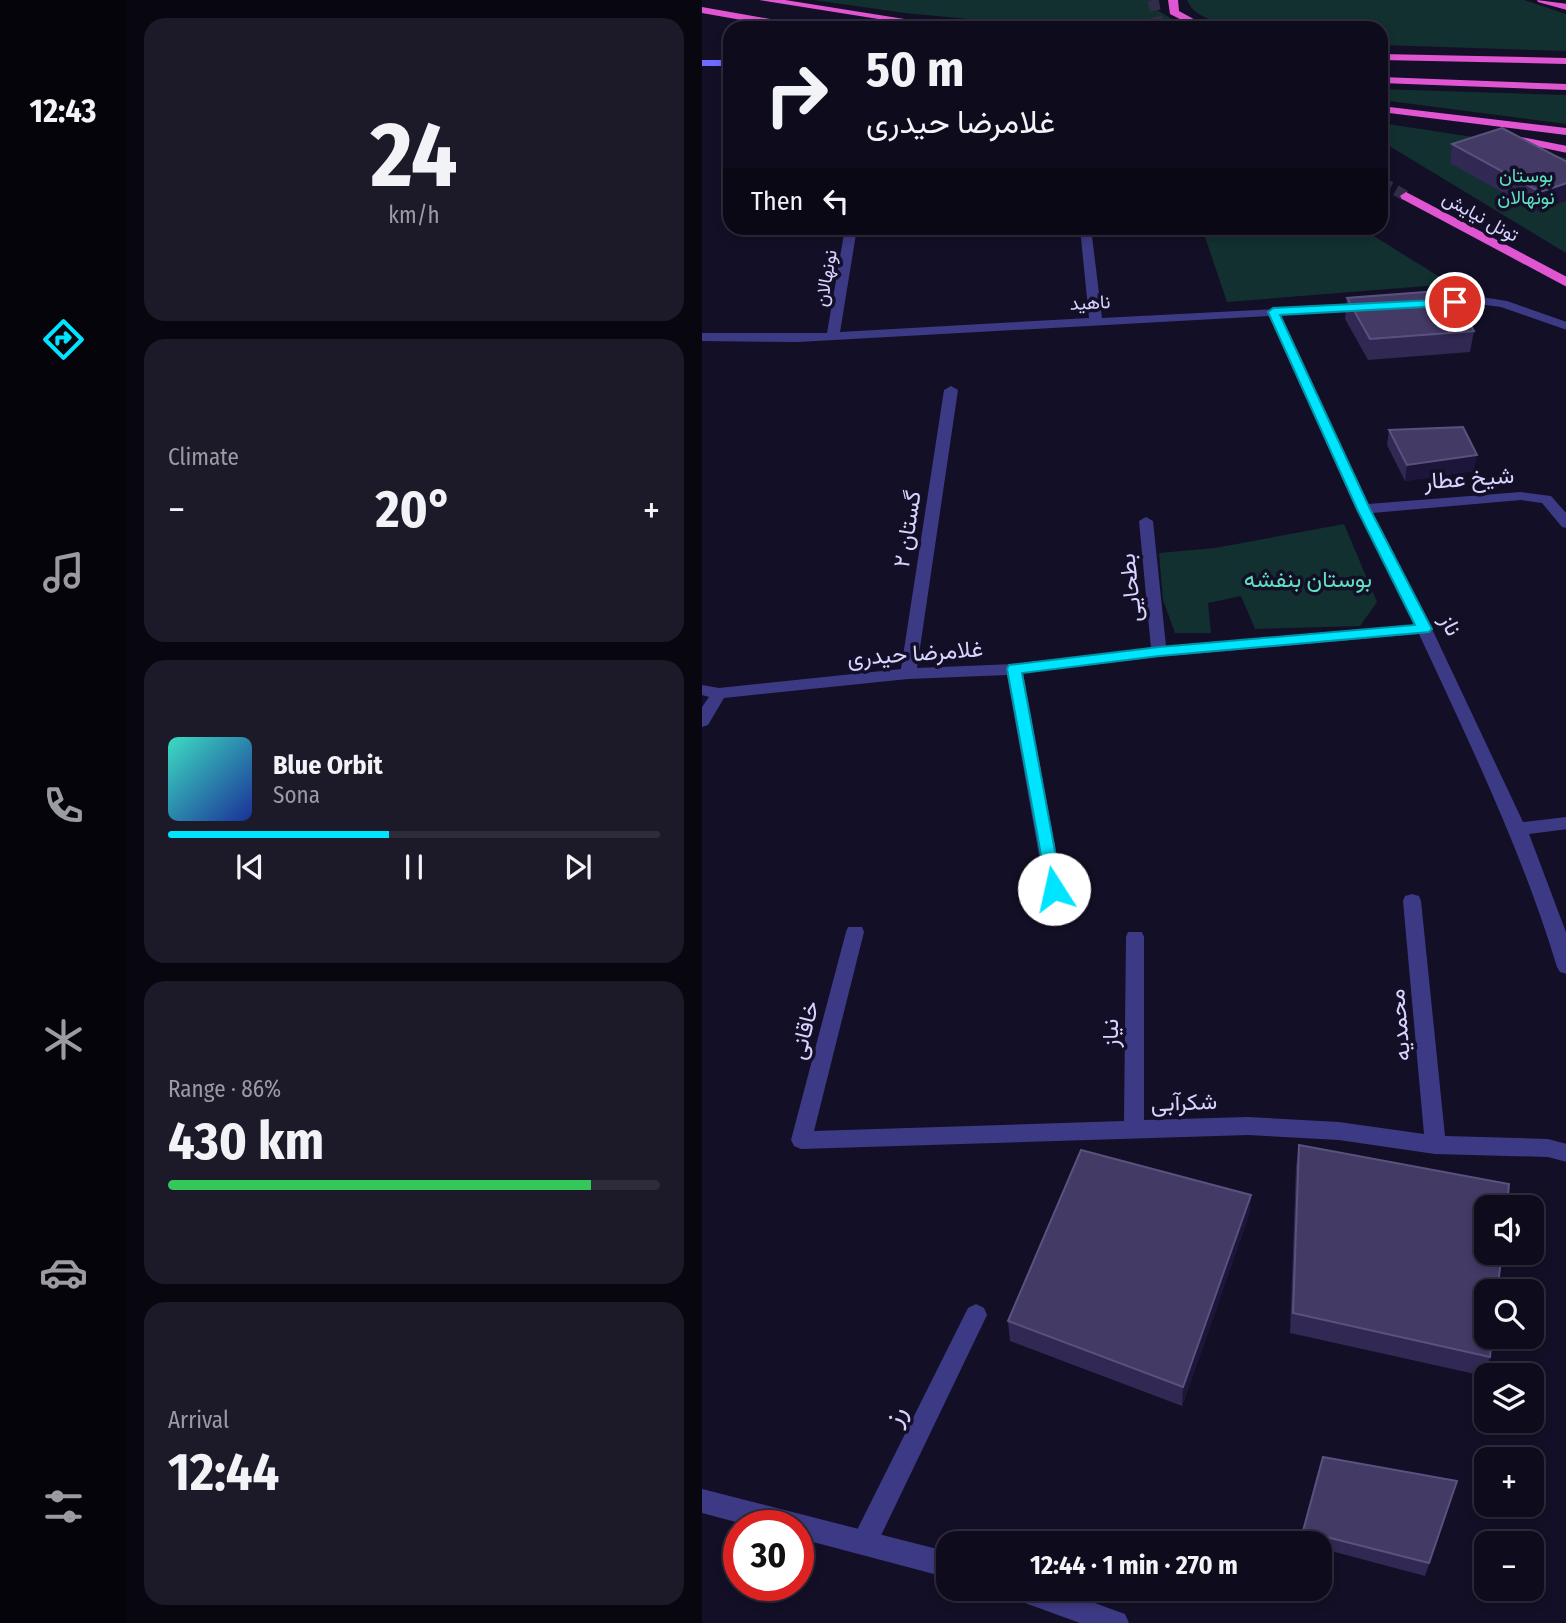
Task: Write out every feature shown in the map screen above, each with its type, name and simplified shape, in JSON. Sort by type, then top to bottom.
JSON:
[{"type":"highway","points":[[764,0],[908,21]]},
{"type":"highway","points":[[1173,0],[1174,12],[1191,21]]},
{"type":"highway","points":[[1542,0],[1566,7]]},
{"type":"highway","points":[[702,10],[761,21]]},
{"type":"highway","points":[[1388,57],[1566,61]]},
{"type":"highway","points":[[1388,80],[1566,87]]},
{"type":"highway","points":[[1388,110],[1566,132]]},
{"type":"highway","points":[[1388,110],[1566,150]]},
{"type":"highway","name":"تونل نیایش","points":[[1406,196],[1566,284]]},
{"type":"main road","points":[[702,64],[723,63]]},
{"type":"street","name":"نونهالان","points":[[833,335],[850,235]]},
{"type":"street","points":[[1086,235],[1096,321]]},
{"type":"street","points":[[1425,304],[1481,301],[1503,304],[1566,326]]},
{"type":"street","name":"ناهید","points":[[702,337],[798,338],[1384,306]]},
{"type":"street","name":"ناز","points":[[1273,312],[1363,509],[1424,629],[1518,829],[1546,900],[1566,967]]},
{"type":"street","name":"گستان ۲","points":[[908,674],[951,390]]},
{"type":"street","name":"شیخ عطار","points":[[1363,509],[1535,497],[1554,506],[1566,524]]},
{"type":"street","name":"بطحایی","points":[[1146,520],[1159,652]]},
{"type":"street","name":"غلامرضا حیدری","points":[[710,691],[908,674],[1014,669],[1159,652],[1424,629]]},
{"type":"street","points":[[1014,669],[1054,889]]},
{"type":"street","points":[[702,721],[710,691]]},
{"type":"street","points":[[1518,829],[1566,823]]},
{"type":"street","name":"محمدیه","points":[[1412,901],[1435,1144]]},
{"type":"street","name":"خاقانی","points":[[801,1140],[855,932]]},
{"type":"street","name":"نیاز","points":[[1134,1130],[1135,937]]},
{"type":"street","name":"شکرآبی","points":[[801,1140],[1248,1126],[1339,1131],[1435,1144],[1560,1147]]},
{"type":"street","name":"رز","points":[[865,1541],[976,1315]]},
{"type":"street","points":[[702,1501],[936,1561]]},
{"type":"street","points":[[1054,1601],[1116,1623]]},
{"type":"green space","points":[[814,0],[1156,0],[1157,10],[1175,21],[988,21]]},
{"type":"green space","points":[[1187,0],[1524,0],[1566,14],[1566,51],[1388,45],[1388,21],[1216,21],[1198,13]]},
{"type":"green space","points":[[1388,89],[1566,95],[1566,124],[1388,101]]},
{"type":"green space","name":"بوستان نونهالان","points":[[1388,124],[1506,142],[1566,158],[1566,253],[1388,145]]},
{"type":"green space","points":[[1204,235],[1372,235],[1451,284],[1227,302]]},
{"type":"green space","name":"بوستان بنفشه","points":[[1344,524],[1377,602],[1360,626],[1255,629],[1241,596],[1208,603],[1211,633],[1175,633],[1163,600],[1159,553],[1215,548]]},
{"type":"building","points":[[1502,128],[1567,162],[1567,183],[1540,192],[1452,144]]},
{"type":"building","points":[[1451,290],[1474,331],[1370,339],[1347,298]]},
{"type":"building","points":[[1463,427],[1477,455],[1407,465],[1389,430]]},
{"type":"building","points":[[1299,1145],[1509,1184],[1508,1195],[1474,1195],[1474,1265],[1500,1265],[1499,1279],[1474,1279],[1474,1349],[1491,1349],[1490,1357],[1293,1313]]},
{"type":"building","points":[[1081,1150],[1251,1195],[1183,1387],[1008,1321]]},
{"type":"building","points":[[1323,1457],[1457,1481],[1429,1563],[1332,1538],[1332,1531],[1303,1531]]},
{"type":"tunnel","points":[[1153,0],[1158,21]]},
{"type":"tunnel","points":[[1388,186],[1406,196]]},
{"type":"route","points":[[1054,889],[1014,669],[1159,652],[1424,629],[1363,509],[1273,312],[1455,302]]}]
